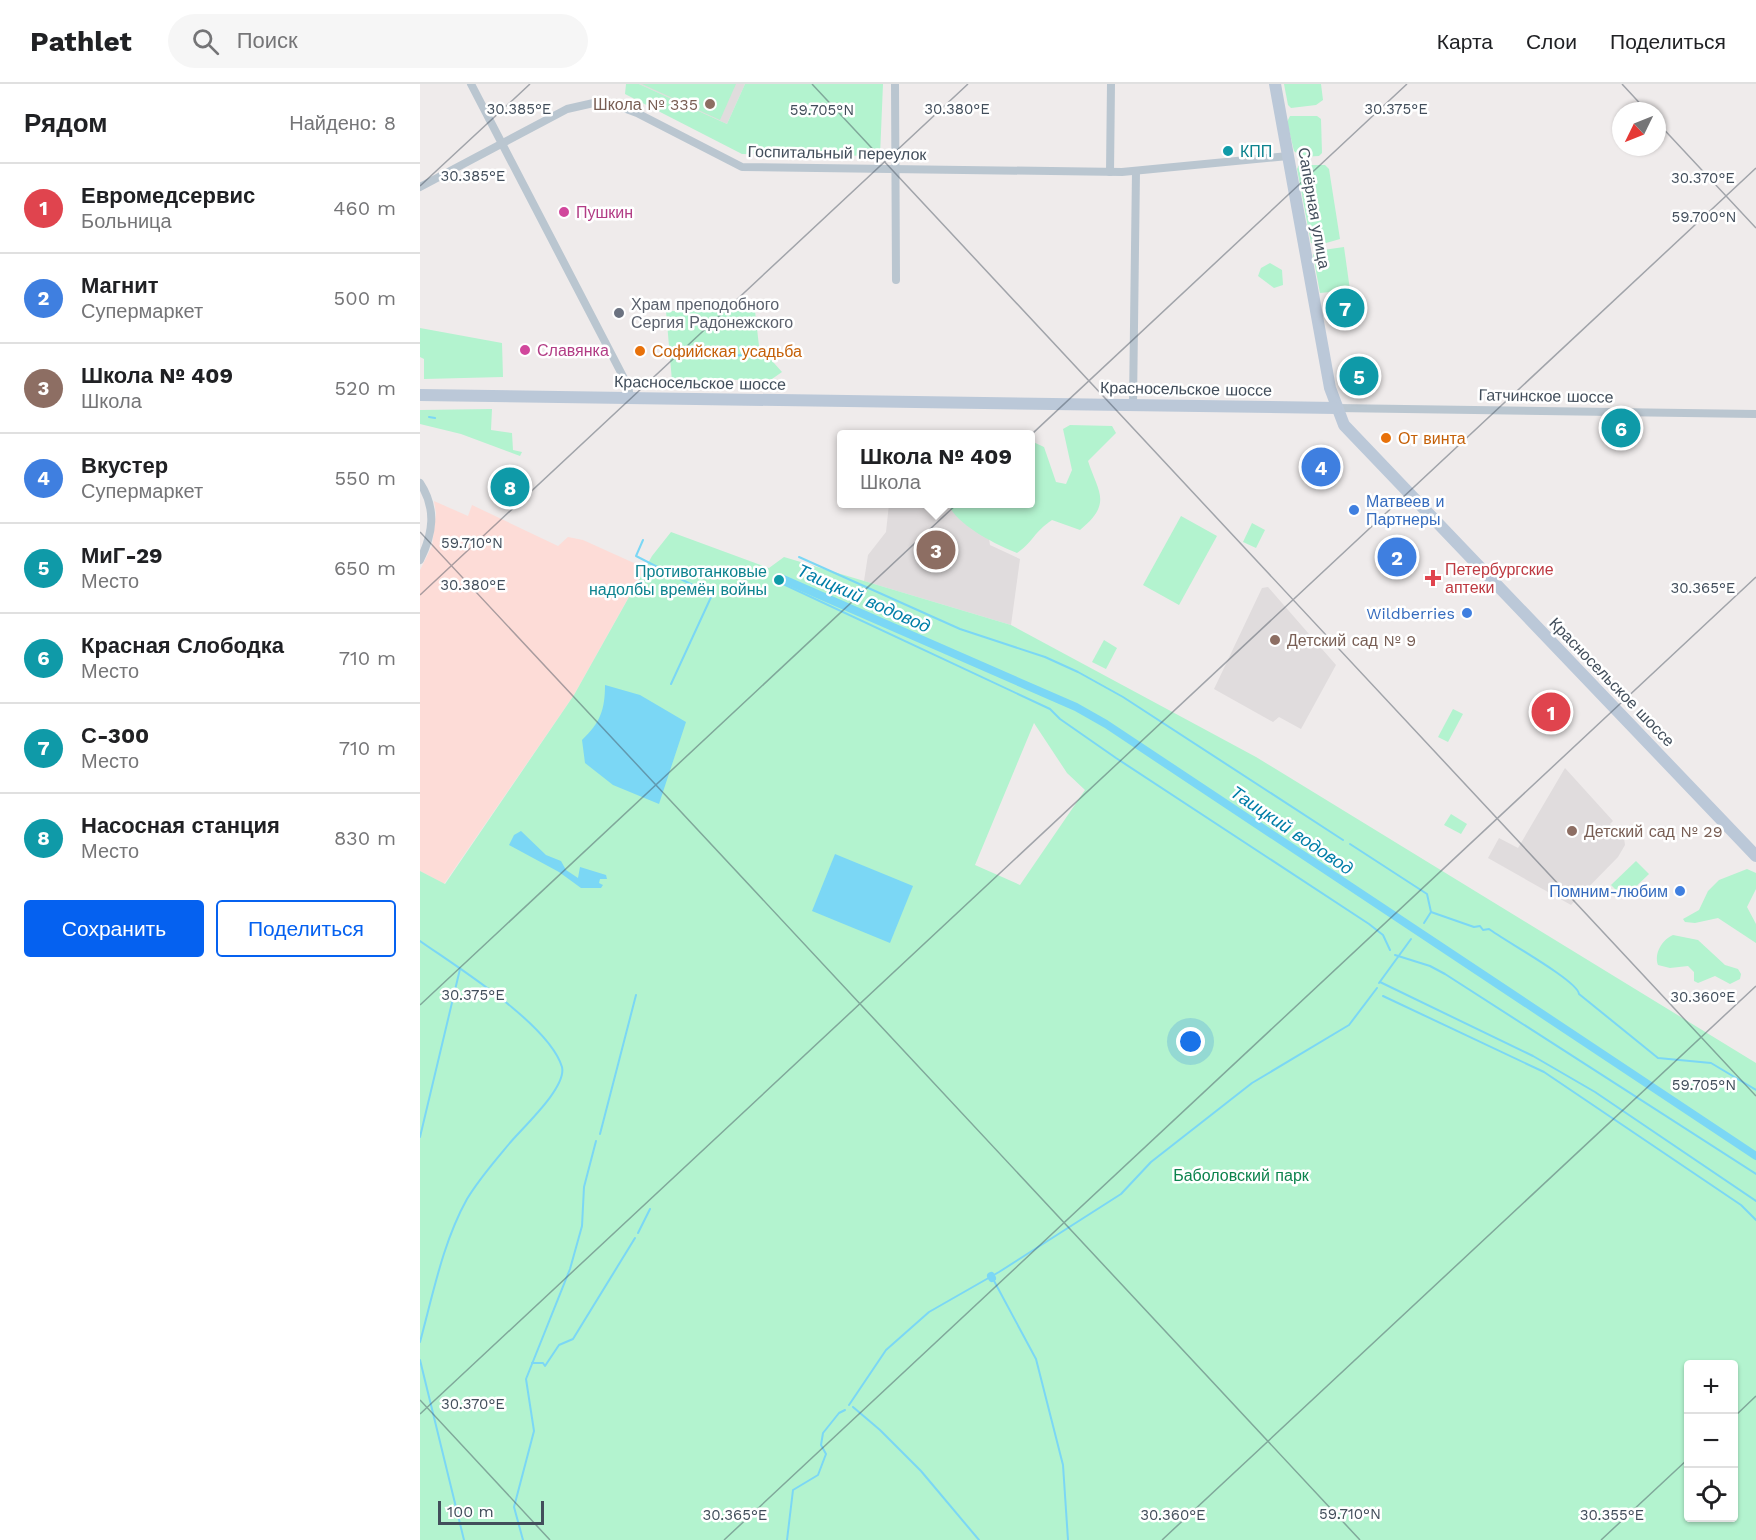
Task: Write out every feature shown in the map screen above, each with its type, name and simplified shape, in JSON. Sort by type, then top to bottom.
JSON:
[{"type":"main road","name":"Сапёрная улица","points":[[1275,84],[1336,408]]},
{"type":"main road","name":"Красносельское шоссе","points":[[420,395],[1336,408],[1347,429],[1756,856]]},
{"type":"street","points":[[471,84],[624,378],[630,398]]},
{"type":"street","points":[[895,84],[896,280]]},
{"type":"street","points":[[1110,172],[1111,84]]},
{"type":"street","name":"Госпитальный переулок","points":[[420,187],[567,109],[598,102],[613,104],[637,113],[742,167],[1110,172],[1288,156]]},
{"type":"street","points":[[1133,404],[1136,171]]},
{"type":"street","name":"Гатчинское шоссе","points":[[1336,408],[1756,414]]},
{"type":"street","points":[[420,483],[428,499],[432,518],[428,545],[420,560]]},
{"type":"shaded area","name":"Школа № 335","points":[[639,84],[745,84],[727,124]]},
{"type":"shaded area","points":[[434,501],[468,516],[472,505],[558,546],[568,537],[583,540],[645,568],[574,695],[444,884],[420,871],[420,570],[432,546],[436,513]]},
{"type":"shaded area","points":[[889,508],[965,508],[985,513],[990,545],[1020,559],[1011,625],[864,581],[868,555],[886,532]]},
{"type":"shaded area","name":"Детский сад № 9","points":[[1268,587],[1336,665],[1301,729],[1279,717],[1273,722],[1214,689],[1262,588]]},
{"type":"shaded area","name":"Детский сад № 29","points":[[1565,768],[1613,821],[1610,824],[1624,838],[1625,845],[1618,857],[1571,905],[1488,858],[1499,838],[1518,848]]},
{"type":"green space","points":[[626,84],[639,84],[727,124],[745,84],[883,84],[880,156],[742,154],[625,94]]},
{"type":"green space","name":"Школа № 335","points":[[642,84],[736,84],[720,120]]},
{"type":"green space","points":[[1284,84],[1321,84],[1323,100],[1316,105],[1291,108],[1288,105]]},
{"type":"green space","points":[[1290,116],[1317,116],[1321,119],[1322,153],[1319,156],[1301,157],[1294,151],[1287,122]]},
{"type":"green space","points":[[1299,165],[1325,165],[1329,169],[1340,239],[1319,245],[1311,243],[1297,169]]},
{"type":"green space","points":[[1344,247],[1350,290],[1320,293],[1313,255],[1316,251]]},
{"type":"green space","points":[[1270,263],[1282,270],[1283,285],[1274,288],[1258,276],[1261,268]]},
{"type":"green space","points":[[666,311],[755,311],[759,346],[782,372],[772,379],[672,381]]},
{"type":"green space","points":[[420,328],[502,343],[503,377],[424,379],[424,359],[420,357]]},
{"type":"green space","points":[[492,409],[491,430],[512,433],[513,450],[522,452],[520,456],[461,434],[420,424],[420,410]]},
{"type":"green space","points":[[1070,425],[1112,426],[1116,433],[1088,461],[1099,489],[1100,504],[1097,512],[1080,530],[1052,520],[1017,553],[998,545],[968,527],[953,512],[950,508],[1035,508],[1035,443],[1044,447],[1056,482],[1066,484],[1072,470],[1063,429]]},
{"type":"green space","points":[[1181,516],[1217,536],[1179,605],[1143,585]]},
{"type":"green space","points":[[1252,523],[1265,530],[1256,548],[1243,542]]},
{"type":"green space","name":"Баболовский парк","points":[[671,532],[769,568],[784,557],[1011,625],[1256,757],[1756,1063],[1756,1540],[420,1540],[420,871],[445,884],[574,695],[652,556]],"holes":[[[1034,723],[1067,773],[1085,790],[1020,885],[975,865]]]},
{"type":"green space","points":[[1104,640],[1117,648],[1106,669],[1092,662]]},
{"type":"green space","points":[[1453,709],[1463,714],[1448,742],[1438,737]]},
{"type":"green space","points":[[1451,814],[1467,824],[1461,834],[1444,825]]},
{"type":"green space","points":[[1636,861],[1649,874],[1624,898],[1611,885]]},
{"type":"green space","points":[[1747,869],[1756,873],[1756,889],[1747,907],[1756,924],[1756,943],[1718,918],[1695,923],[1685,922],[1683,919],[1699,910],[1708,891],[1719,880]]},
{"type":"green space","points":[[1673,935],[1698,940],[1725,965],[1738,969],[1741,974],[1740,979],[1730,984],[1715,976],[1698,983],[1694,981],[1694,972],[1688,966],[1670,968],[1658,965],[1657,956],[1660,947]]},
{"type":"water","points":[[605,685],[640,695],[686,722],[659,804],[613,785],[585,763],[582,740],[593,728],[600,715],[604,702]]},
{"type":"water","points":[[521,831],[546,855],[561,861],[566,870],[578,878],[580,867],[606,875],[607,879],[600,879],[599,883],[603,885],[601,888],[581,888],[559,872],[509,845],[514,835]]},
{"type":"water","points":[[835,854],[913,886],[890,943],[812,911]]},
{"type":"waterway","points":[[672,357],[752,355]]},
{"type":"waterway","name":"Таицкий водовод","points":[[429,417],[435,418]]},
{"type":"waterway","points":[[643,540],[636,556],[712,595],[671,684]]},
{"type":"waterway","points":[[799,557],[960,629],[1045,657],[1078,672],[1123,697],[1343,840]]},
{"type":"waterway","name":"Таицкий водовод","points":[[783,579],[1076,707],[1106,724],[1756,1156]]},
{"type":"waterway","points":[[781,583],[1050,709],[1060,719],[1116,758],[1369,924],[1383,935],[1390,950]]},
{"type":"waterway","points":[[1350,844],[1427,894],[1431,912],[1424,923]]},
{"type":"waterway","points":[[1431,912],[1474,927],[1480,926],[1483,930],[1489,929],[1540,961],[1567,980],[1579,994],[1658,1058],[1711,1063],[1756,1090]]},
{"type":"waterway","points":[[1379,983],[1411,939]]},
{"type":"waterway","points":[[420,941],[478,981],[521,1015],[554,1050],[562,1067],[562,1076],[551,1097],[492,1164],[467,1199],[445,1250],[420,1342]]},
{"type":"waterway","points":[[1395,955],[1430,966],[1445,974],[1756,1174]]},
{"type":"waterway","points":[[420,1137],[460,969]]},
{"type":"waterway","points":[[1380,982],[1533,1056],[1595,1092],[1756,1201]]},
{"type":"waterway","points":[[849,1405],[886,1350],[929,1312],[999,1272],[1121,1194],[1151,1162],[1252,1083],[1349,1025],[1377,988]]},
{"type":"waterway","points":[[600,1134],[636,995]]},
{"type":"waterway","points":[[1383,996],[1544,1072],[1741,1205],[1756,1220]]},
{"type":"waterway","points":[[523,1540],[514,1507],[534,1431],[526,1379],[570,1269],[582,1226],[584,1187],[596,1141]]},
{"type":"waterway","points":[[638,1233],[650,1209]]},
{"type":"waterway","points":[[532,1363],[543,1363],[545,1366],[559,1345],[573,1339],[635,1238]]},
{"type":"waterway","points":[[993,1279],[1036,1359],[1063,1465],[1068,1540]]},
{"type":"waterway","points":[[420,1360],[464,1540]]},
{"type":"waterway","points":[[853,1407],[921,1471],[979,1540]]},
{"type":"waterway","points":[[787,1540],[793,1490],[818,1475],[826,1454],[821,1445],[823,1433],[839,1413],[845,1410]]},
{"type":"place","name":"Школа № 335","points":[[710,104]]},
{"type":"place","name":"КПП","points":[[1228,151]]},
{"type":"place","name":"Пушкин","points":[[564,212]]},
{"type":"place","name":"С-300","points":[[1345,308]]},
{"type":"place","name":"Храм преподобного Сергия Радонежского","points":[[619,313]]},
{"type":"place","name":"Славянка","points":[[525,350]]},
{"type":"place","name":"Софийская усадьба","points":[[640,351]]},
{"type":"place","name":"МиГ-29","points":[[1359,376]]},
{"type":"place","name":"Красная Слободка","points":[[1621,428]]},
{"type":"place","name":"От винта","points":[[1386,438]]},
{"type":"place","name":"Вкустер","points":[[1321,467]]},
{"type":"place","name":"Насосная станция","points":[[510,487]]},
{"type":"place","name":"Матвеев и Партнеры","points":[[1354,510]]},
{"type":"place","name":"Школа № 409","points":[[936,550]]},
{"type":"place","name":"Магнит","points":[[1397,557]]},
{"type":"place","name":"Петербургские аптеки","points":[[1433,578]]},
{"type":"place","name":"Противотанковые надолбы времён войны","points":[[779,580]]},
{"type":"place","name":"Wildberries","points":[[1467,613]]},
{"type":"place","name":"Детский сад № 9","points":[[1275,640]]},
{"type":"place","name":"Евромедсервис","points":[[1551,712]]},
{"type":"place","name":"Детский сад № 29","points":[[1572,831]]},
{"type":"place","name":"Помним-любим","points":[[1680,891]]}]
